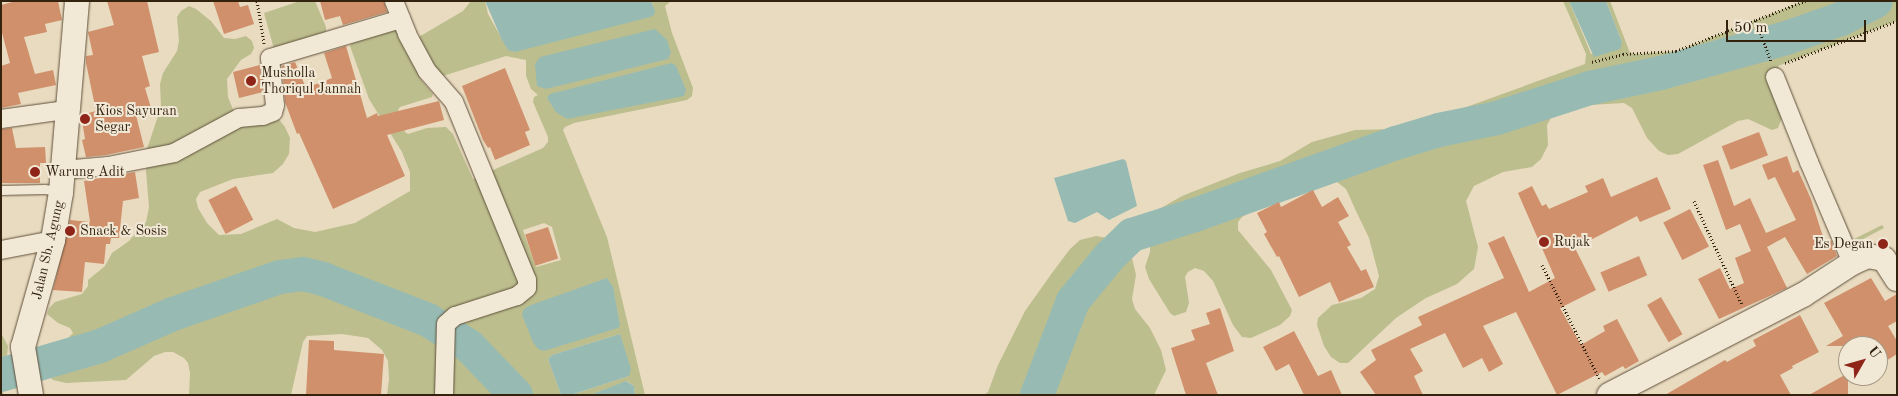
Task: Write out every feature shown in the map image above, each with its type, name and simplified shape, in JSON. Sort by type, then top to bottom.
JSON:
[{"type":"street","name":"Jalan Sb. Agung","points":[[31,390],[23,347],[53,240],[62,181],[66,110],[77,1]]},
{"type":"street","points":[[394,1],[429,75],[454,102],[527,280],[527,288],[518,296],[454,316],[446,324],[444,395]]},
{"type":"street","points":[[62,181],[108,166],[174,153],[239,118],[263,116],[273,112],[275,105],[270,58],[401,19]]},
{"type":"street","points":[[1776,71],[1809,162],[1852,263]]},
{"type":"street","points":[[1,119],[66,110]]},
{"type":"street","points":[[1,250],[53,240]]},
{"type":"street","points":[[1605,387],[1750,322],[1803,295],[1852,263],[1868,256],[1884,259],[1897,279]]},
{"type":"lane","points":[[1,190],[36,188],[62,181]]},
{"type":"path","points":[[257,1],[264,42],[270,58]]},
{"type":"path","points":[[1592,62],[1623,54],[1676,51],[1804,1]]},
{"type":"path","points":[[1756,20],[1770,59]]},
{"type":"path","points":[[1776,71],[1897,21]]},
{"type":"path","points":[[1694,201],[1750,322]]},
{"type":"path","points":[[1542,265],[1605,387]]},
{"type":"green space","points":[[300,1],[315,1],[326,27],[326,34],[274,49],[264,13]]},
{"type":"green space","points":[[471,1],[485,1],[488,14],[508,50],[653,5],[651,1],[671,1],[665,6],[672,33],[693,88],[692,96],[687,100],[574,123],[563,130],[607,237],[645,395],[635,395],[634,386],[627,381],[590,395],[571,395],[629,376],[620,334],[552,355],[548,359],[561,395],[387,395],[389,379],[388,361],[382,350],[368,338],[342,334],[307,336],[303,342],[291,395],[189,395],[190,373],[188,363],[184,358],[173,352],[165,352],[154,356],[126,380],[66,383],[53,380],[42,369],[38,360],[43,354],[65,341],[73,333],[70,328],[58,323],[47,314],[49,308],[55,302],[82,294],[88,286],[88,280],[105,266],[112,253],[129,241],[146,222],[149,207],[146,171],[147,149],[161,107],[160,84],[163,73],[177,51],[179,41],[177,17],[181,11],[189,6],[196,9],[211,21],[224,38],[235,39],[246,36],[252,41],[254,48],[251,54],[241,60],[227,79],[228,97],[234,112],[273,112],[285,127],[290,138],[289,154],[283,164],[273,173],[233,179],[200,192],[196,199],[198,208],[207,223],[219,235],[241,234],[277,219],[294,228],[315,232],[355,223],[410,191],[410,172],[402,152],[369,99],[350,46],[352,42],[393,26],[398,31],[421,80],[433,94],[432,97],[400,107],[398,110],[405,132],[408,134],[427,128],[446,127],[453,134],[473,179],[543,148],[548,142],[548,137],[533,102],[534,97],[538,95],[531,89],[526,76],[526,60],[506,56],[443,76],[435,74],[417,38],[463,11]],"holes":[[[544,223],[552,227],[561,260],[536,267],[523,230]]]},
{"type":"green space","points":[[1563,1],[1569,1],[1591,54],[1622,42],[1606,1],[1610,1],[1630,53],[1638,54],[1677,51],[1804,1],[1897,1],[1897,21],[1778,66],[1852,240],[1882,225],[1884,228],[1846,248],[1783,115],[1778,128],[1772,130],[1748,119],[1738,121],[1678,154],[1668,155],[1659,151],[1647,138],[1632,108],[1624,103],[1590,105],[1551,118],[1547,125],[1548,145],[1541,159],[1532,167],[1503,172],[1474,186],[1466,201],[1478,247],[1474,269],[1457,284],[1426,298],[1396,318],[1348,363],[1340,363],[1331,357],[1324,346],[1317,325],[1318,318],[1332,305],[1361,298],[1375,289],[1379,276],[1369,238],[1346,189],[1333,179],[1324,179],[1292,189],[1242,217],[1238,222],[1238,230],[1271,270],[1292,310],[1290,316],[1280,325],[1251,338],[1242,337],[1233,325],[1213,281],[1204,271],[1195,268],[1188,272],[1185,277],[1189,303],[1186,312],[1174,316],[1170,313],[1149,279],[1145,267],[1150,252],[1151,216],[1154,212],[1182,196],[1240,173],[1280,161],[1312,142],[1355,130],[1393,129],[1436,118],[1585,64],[1586,54]]},
{"type":"green space","points":[[1096,236],[1112,239],[1123,247],[1132,258],[1136,275],[1132,299],[1135,309],[1150,328],[1161,350],[1166,370],[1154,395],[984,395],[988,392],[998,365],[1025,311],[1070,249],[1080,240]]},
{"type":"green space","points":[[1,333],[8,346],[3,395],[1,395]]},
{"type":"water","points":[[485,1],[651,1],[655,11],[654,15],[650,17],[515,52],[508,50],[502,40]]},
{"type":"water","points":[[1569,1],[1606,1],[1622,42],[1620,49],[1594,57]]},
{"type":"water","points":[[655,29],[667,40],[671,53],[668,59],[546,89],[537,86],[535,64],[540,57]]},
{"type":"water","points":[[672,63],[676,66],[686,90],[684,96],[567,119],[556,112],[547,98],[550,94]]},
{"type":"water","points":[[1123,159],[1126,161],[1137,206],[1109,220],[1097,212],[1075,223],[1068,221],[1054,178]]},
{"type":"water","points":[[607,278],[613,287],[620,325],[618,328],[544,351],[538,349],[533,342],[522,315],[524,309]]},
{"type":"water","points":[[620,334],[631,369],[629,376],[571,395],[561,395],[548,359],[552,355]]},
{"type":"water","points":[[626,381],[634,386],[635,395],[590,395]]},
{"type":"building","points":[[16,1],[58,1],[62,20],[45,24],[47,32],[24,37],[35,74],[53,70],[56,85],[18,93],[21,104],[1,108],[1,66],[10,63],[1,29],[1,5]]},
{"type":"building","points":[[107,1],[147,1],[159,52],[142,56],[150,86],[145,88],[152,111],[136,115],[144,147],[86,157],[82,140],[85,139],[81,115],[96,111],[86,63],[86,56],[93,55],[88,32],[114,25]]},
{"type":"building","points":[[213,1],[238,1],[240,7],[248,5],[254,24],[224,34]]},
{"type":"building","points":[[320,1],[384,1],[387,12],[343,25],[340,16],[325,20]]},
{"type":"building","points":[[346,46],[367,118],[377,113],[378,116],[439,101],[444,120],[387,135],[405,176],[333,209],[299,133],[297,134],[285,102],[282,66],[295,62],[306,88],[332,78],[324,53]]},
{"type":"building","points":[[260,65],[263,92],[239,98],[233,72]]},
{"type":"building","points":[[505,68],[530,130],[525,132],[530,145],[495,160],[490,147],[488,148],[483,140],[462,86]]},
{"type":"building","points":[[12,128],[16,148],[45,147],[46,163],[40,163],[40,183],[1,183],[1,129]]},
{"type":"building","points":[[1759,132],[1768,155],[1731,170],[1722,146]]},
{"type":"building","points":[[1787,156],[1793,173],[1798,170],[1811,199],[1825,243],[1831,240],[1837,256],[1807,274],[1785,237],[1767,247],[1787,288],[1719,319],[1698,279],[1720,268],[1730,289],[1744,283],[1735,258],[1751,251],[1740,224],[1726,230],[1703,165],[1718,160],[1734,206],[1750,198],[1766,233],[1796,220],[1775,177],[1768,180],[1762,165]]},
{"type":"building","points":[[135,172],[139,198],[123,201],[119,238],[111,238],[110,244],[106,244],[104,264],[85,262],[82,292],[53,290],[70,220],[90,222],[84,181]]},
{"type":"building","points":[[1657,177],[1671,209],[1640,222],[1637,216],[1575,248],[1596,290],[1560,308],[1581,345],[1605,331],[1603,326],[1617,319],[1639,361],[1625,369],[1623,366],[1605,376],[1602,372],[1557,395],[1516,312],[1483,326],[1503,364],[1489,372],[1482,358],[1463,368],[1445,333],[1410,349],[1423,371],[1414,376],[1423,395],[1376,395],[1360,372],[1376,360],[1371,350],[1422,325],[1418,317],[1504,278],[1488,243],[1504,236],[1529,292],[1555,278],[1518,193],[1532,186],[1542,206],[1546,204],[1549,209],[1588,192],[1585,186],[1603,178],[1611,197]]},
{"type":"building","points":[[236,186],[253,220],[226,234],[208,200]]},
{"type":"building","points":[[1313,190],[1322,207],[1338,197],[1349,216],[1338,222],[1351,245],[1347,247],[1361,271],[1366,269],[1374,287],[1339,302],[1330,282],[1299,297],[1279,256],[1277,257],[1264,234],[1267,232],[1257,213],[1279,202],[1281,207]]},
{"type":"building","points":[[1690,209],[1709,246],[1682,260],[1663,223]]},
{"type":"building","points":[[548,227],[558,258],[535,266],[525,234]]},
{"type":"building","points":[[1639,256],[1647,275],[1609,292],[1600,272]]},
{"type":"building","points":[[1871,278],[1885,301],[1897,294],[1897,321],[1888,326],[1897,341],[1897,354],[1888,360],[1888,336],[1843,336],[1824,303]]},
{"type":"building","points":[[1661,297],[1682,334],[1669,342],[1647,305]]},
{"type":"building","points":[[1220,308],[1234,351],[1206,363],[1218,395],[1186,395],[1171,348],[1195,340],[1191,330],[1210,324],[1206,313]]},
{"type":"building","points":[[1800,315],[1819,352],[1792,366],[1793,368],[1780,375],[1791,395],[1665,395],[1725,360],[1727,362],[1756,346],[1753,340]]},
{"type":"building","points":[[1294,331],[1318,376],[1331,370],[1342,395],[1304,395],[1289,364],[1276,371],[1263,347]]},
{"type":"building","points":[[1838,339],[1838,346],[1826,346]]},
{"type":"building","points":[[309,340],[334,341],[334,350],[384,354],[381,395],[306,395]]},
{"type":"building","points":[[1838,379],[1838,386],[1848,386],[1848,395],[1809,395]]},
{"type":"waterway","points":[[1037,395],[1073,301],[1109,257],[1132,235],[1195,215],[1396,143],[1439,130],[1497,118],[1590,88],[1661,73],[1786,38],[1841,19],[1876,1]]},
{"type":"waterway","points":[[1,375],[100,346],[173,314],[280,277],[303,274],[323,279],[428,320],[469,346],[516,395]]},
{"type":"place","name":"Musholla Thoriqul Jannah","points":[[251,81]]},
{"type":"place","name":"Kios Sayuran Segar","points":[[85,119]]},
{"type":"place","name":"Warung Adit","points":[[35,172]]},
{"type":"place","name":"Snack & Sosis","points":[[70,231]]},
{"type":"place","name":"Rujak","points":[[1544,242]]},
{"type":"place","name":"Es Degan","points":[[1883,244]]}]
